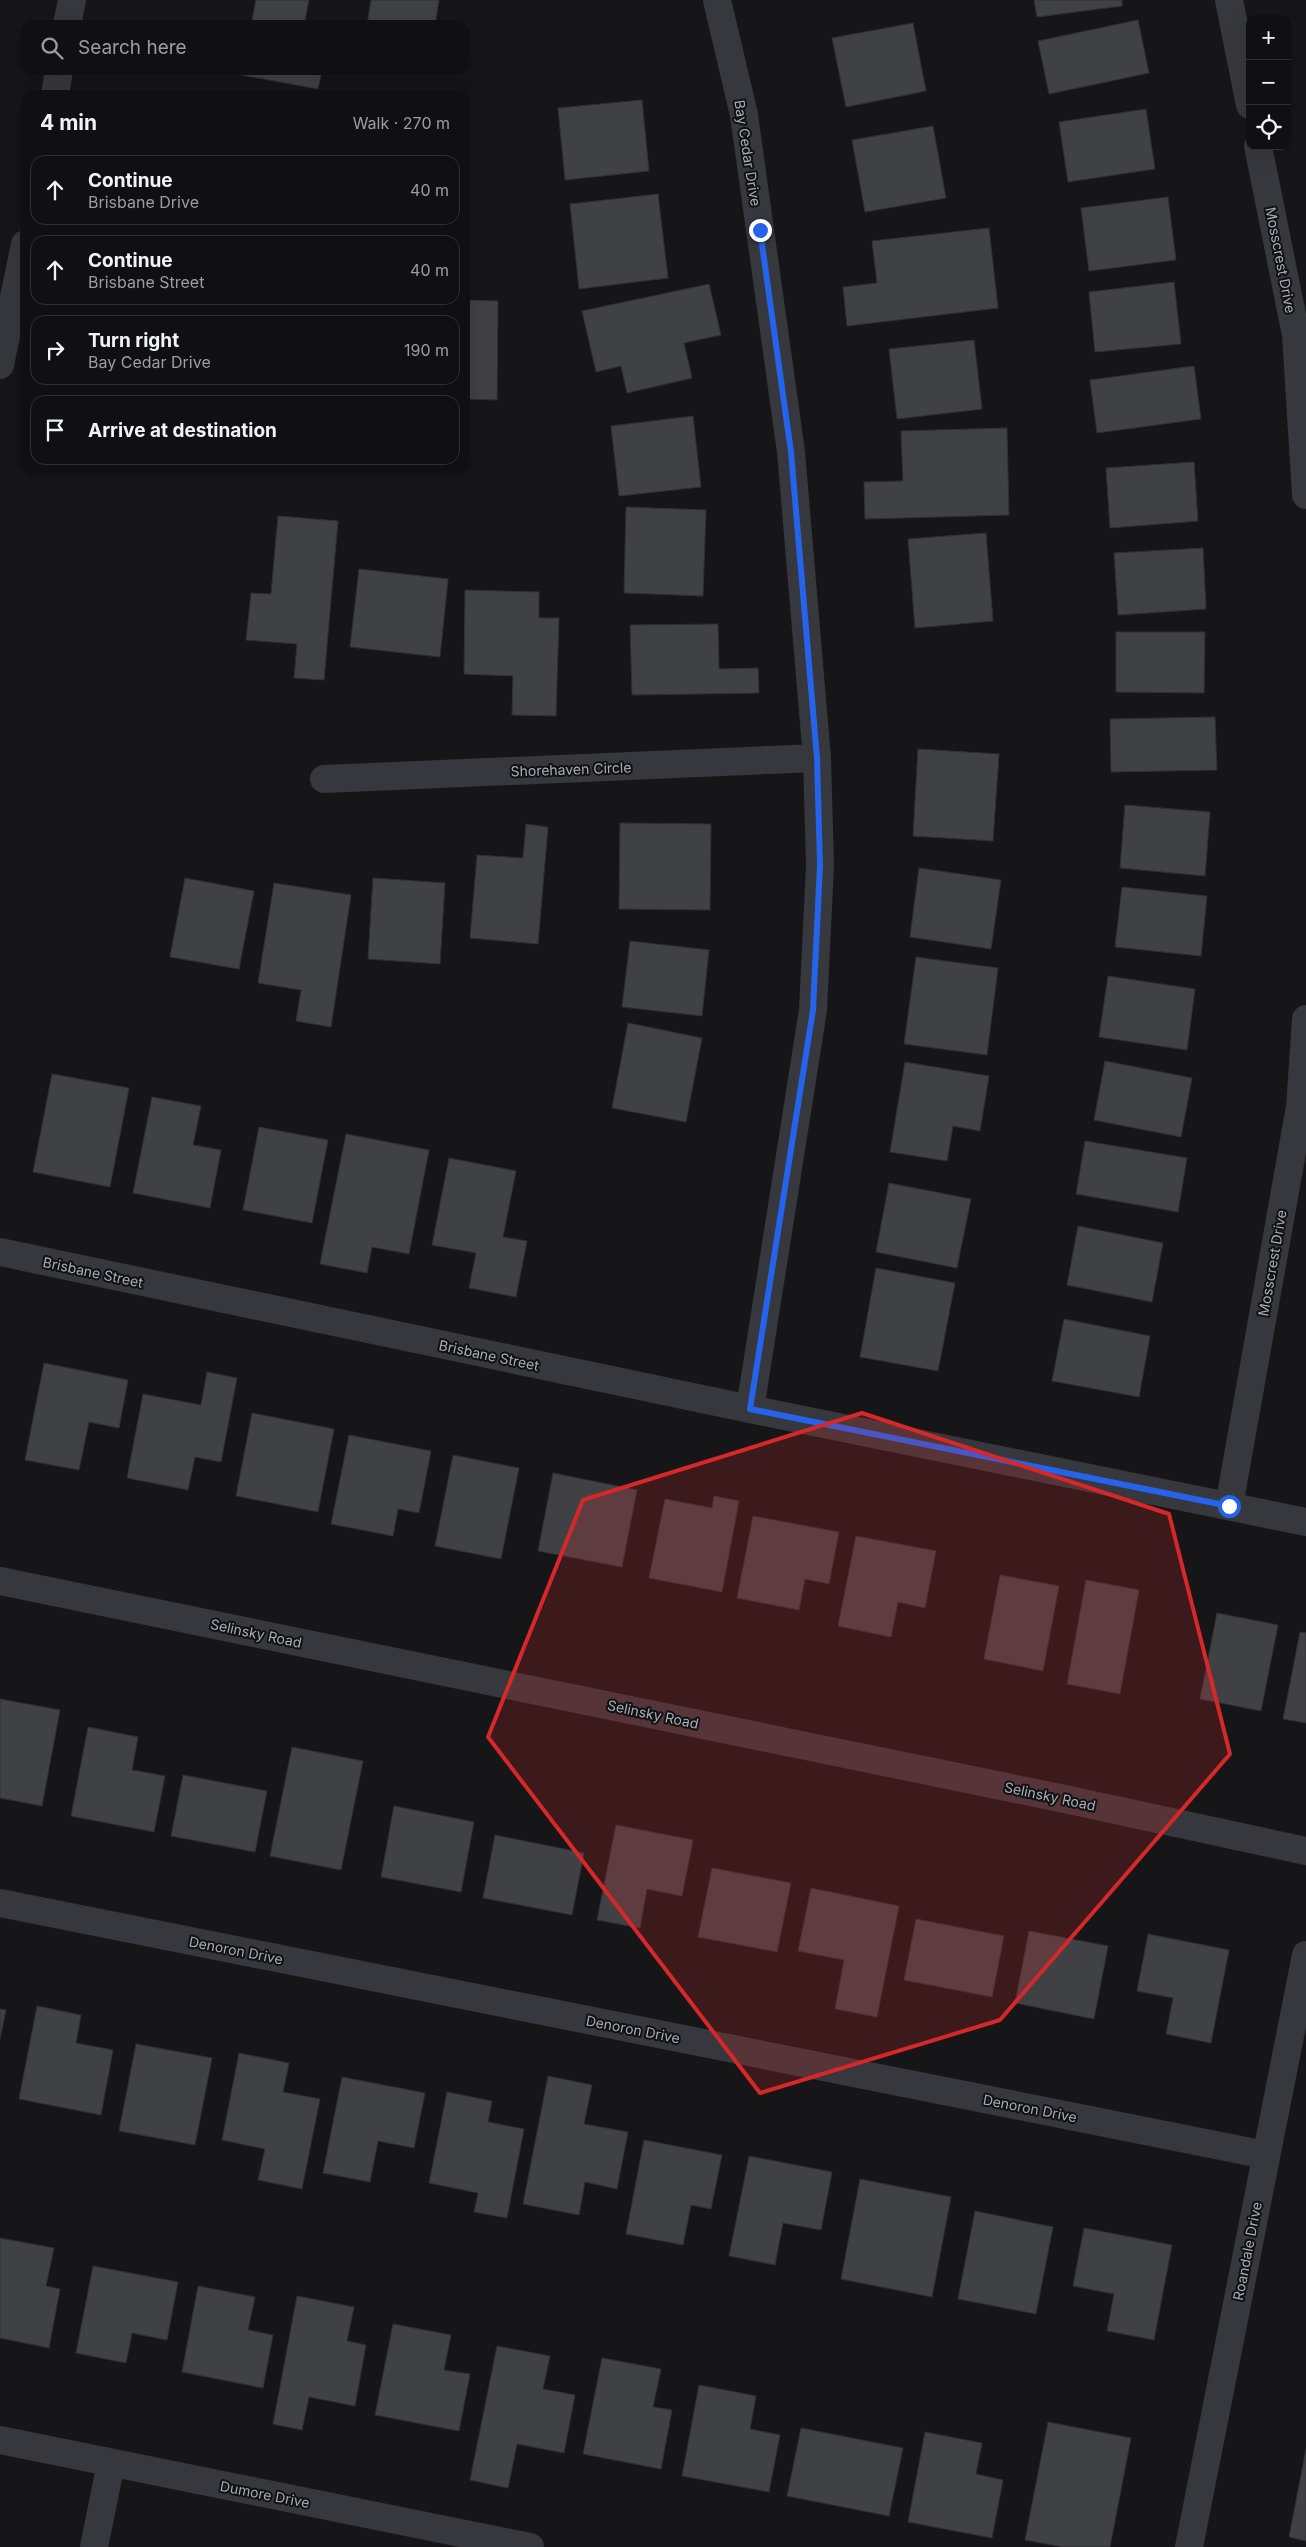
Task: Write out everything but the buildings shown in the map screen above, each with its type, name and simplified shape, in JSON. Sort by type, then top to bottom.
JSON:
[{"type":"street","points":[[68,20],[72,0]]},
{"type":"street","name":"Bay Cedar Drive","points":[[717,0],[744,115],[791,452],[817,758],[820,865],[813,1010],[750,1409]]},
{"type":"street","points":[[1229,0],[1246,85]]},
{"type":"street","points":[[56,90],[58,75]]},
{"type":"street","name":"Mosscrest Drive","points":[[1259,150],[1297,292],[1296,335],[1306,495]]},
{"type":"street","points":[[0,366],[20,268]]},
{"type":"street","name":"Shorehaven Circle","points":[[324,779],[817,758]]},
{"type":"street","name":"Mosscrest Drive","points":[[1229,1506],[1300,1107],[1306,1019]]},
{"type":"street","name":"Brisbane Street","points":[[0,1252],[750,1409],[1306,1522]]},
{"type":"street","name":"Selinsky Road","points":[[0,1581],[1306,1850]]},
{"type":"street","name":"Denoron Drive","points":[[0,1904],[1266,2155]]},
{"type":"street","name":"Roandale Drive","points":[[1189,2547],[1306,1955]]},
{"type":"street","name":"Dumore Drive","points":[[0,2440],[530,2547]]},
{"type":"street","points":[[94,2547],[111,2463]]},
{"type":"highlighted area","points":[[862,1413],[1169,1514],[1230,1754],[1000,2020],[760,2093],[488,1737],[583,1500]]},
{"type":"route","points":[[760,230],[791,452],[817,758],[820,865],[813,1010],[750,1409],[1229,1506]]}]
